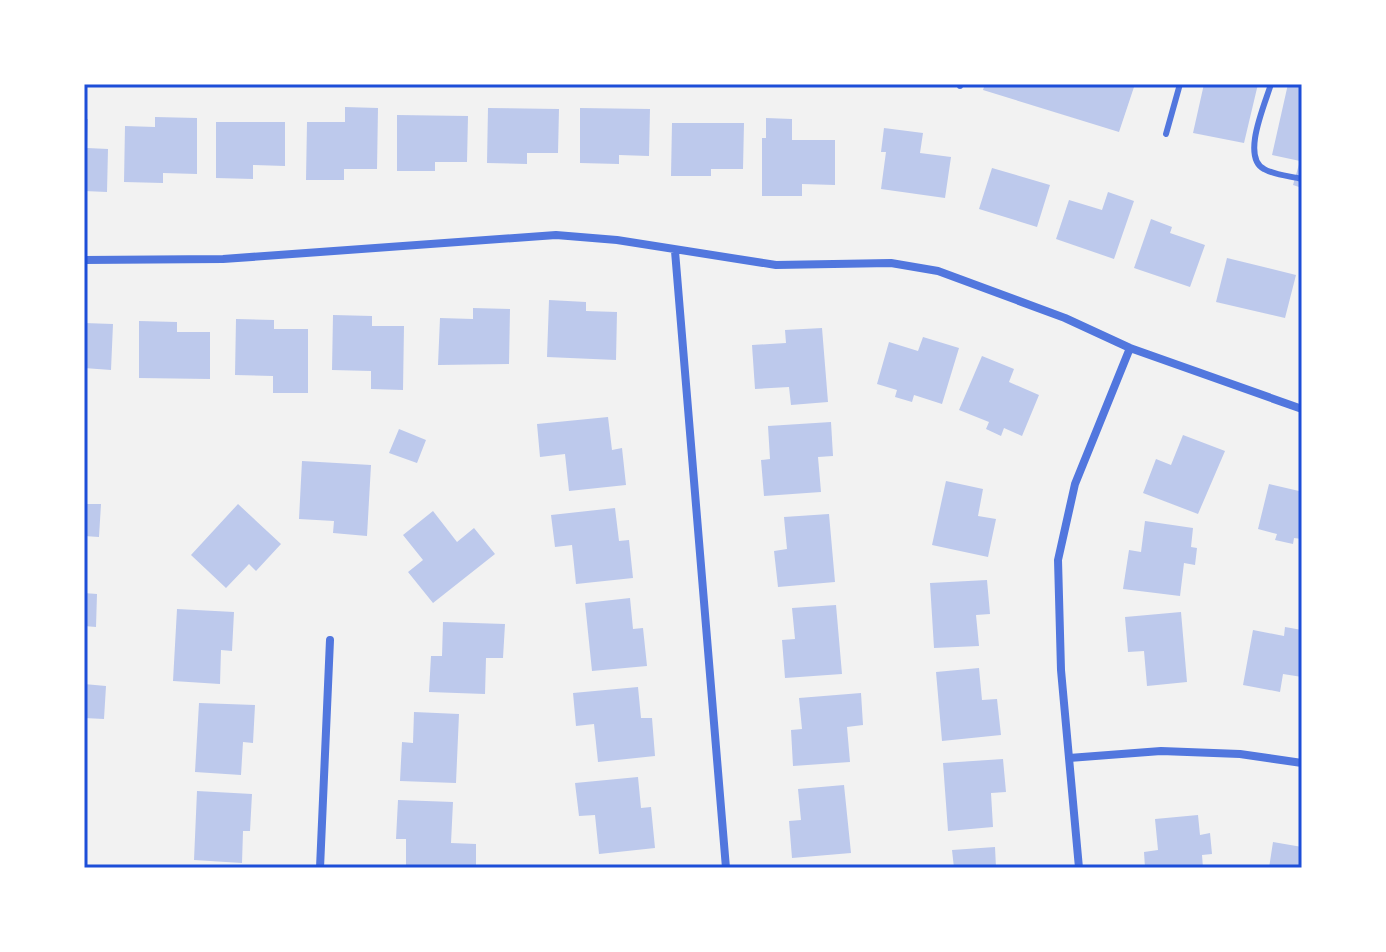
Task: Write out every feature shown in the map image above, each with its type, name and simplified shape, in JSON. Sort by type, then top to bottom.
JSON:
[{"type":"street","points":[[84,260],[223,259],[556,235],[617,240],[776,265],[891,263],[938,271],[1065,318],[1130,348],[1302,409]]},
{"type":"street","points":[[675,251],[726,868]]},
{"type":"street","points":[[1079,868],[1061,670],[1058,560],[1075,484],[1130,348]]},
{"type":"street","points":[[320,868],[330,640]]},
{"type":"street","points":[[1069,758],[1161,751],[1240,754],[1302,763]]},
{"type":"lane","points":[[1166,134],[1180,84]]},
{"type":"lane","points":[[1271,84],[1252,149],[1255,162],[1264,170],[1302,179]]},
{"type":"building","points":[[985,84],[1135,84],[1119,132],[983,90]]},
{"type":"building","points":[[1204,84],[1258,84],[1244,143],[1193,133]]},
{"type":"building","points":[[1288,84],[1302,84],[1302,188],[1293,185],[1300,161],[1272,155]]},
{"type":"building","points":[[345,107],[378,108],[377,169],[344,169],[344,180],[306,180],[307,122],[345,122]]},
{"type":"building","points":[[488,108],[559,109],[558,153],[527,153],[527,164],[487,163]]},
{"type":"building","points":[[580,108],[650,109],[649,156],[619,155],[619,164],[580,163]]},
{"type":"building","points":[[397,115],[468,116],[467,162],[435,162],[435,171],[397,171]]},
{"type":"building","points":[[155,117],[197,118],[197,174],[163,173],[163,183],[124,182],[125,126],[155,127]]},
{"type":"building","points":[[766,118],[792,119],[792,140],[835,140],[835,185],[802,184],[802,196],[762,196],[762,138],[766,138]]},
{"type":"building","points":[[84,119],[88,119],[87,148],[108,149],[107,192],[84,191]]},
{"type":"building","points":[[216,122],[285,122],[285,166],[253,165],[253,179],[216,178]]},
{"type":"building","points":[[672,123],[744,123],[743,169],[711,169],[711,176],[671,176]]},
{"type":"building","points":[[884,128],[923,133],[920,153],[951,157],[945,198],[881,189],[886,152],[881,152]]},
{"type":"building","points":[[992,168],[1050,185],[1037,227],[979,209]]},
{"type":"building","points":[[1108,192],[1134,201],[1114,259],[1056,239],[1069,200],[1102,210]]},
{"type":"building","points":[[1151,219],[1172,227],[1170,233],[1205,245],[1190,287],[1134,268]]},
{"type":"building","points":[[1227,258],[1296,275],[1285,318],[1216,302]]},
{"type":"building","points":[[549,300],[586,302],[586,311],[617,312],[616,360],[547,357]]},
{"type":"building","points":[[473,308],[510,309],[509,364],[438,365],[440,318],[473,319]]},
{"type":"building","points":[[333,315],[372,316],[372,326],[404,326],[403,390],[371,389],[371,371],[332,370]]},
{"type":"building","points":[[236,319],[274,320],[274,329],[308,329],[308,393],[273,393],[273,376],[235,375]]},
{"type":"building","points":[[139,321],[177,322],[177,332],[210,332],[210,379],[139,378]]},
{"type":"building","points":[[84,323],[113,324],[111,370],[84,368]]},
{"type":"building","points":[[822,328],[828,402],[791,405],[789,387],[755,389],[752,345],[786,343],[785,330]]},
{"type":"building","points":[[923,337],[959,348],[942,404],[914,395],[912,402],[895,397],[897,390],[877,384],[889,342],[918,351]]},
{"type":"building","points":[[982,356],[1014,369],[1009,382],[1039,395],[1022,436],[1004,428],[1001,436],[986,429],[989,422],[959,410]]},
{"type":"building","points":[[608,417],[612,450],[622,448],[626,485],[569,491],[565,454],[540,457],[537,424]]},
{"type":"building","points":[[831,422],[833,456],[818,457],[821,492],[764,496],[761,460],[770,459],[768,426]]},
{"type":"building","points":[[399,429],[426,440],[417,463],[389,453]]},
{"type":"building","points":[[1183,435],[1225,451],[1198,514],[1143,493],[1156,459],[1171,465]]},
{"type":"building","points":[[302,461],[371,465],[367,536],[333,533],[334,521],[299,519]]},
{"type":"building","points":[[946,481],[983,489],[978,516],[996,519],[988,557],[932,545]]},
{"type":"building","points":[[1269,484],[1299,491],[1302,484],[1302,539],[1294,538],[1293,544],[1275,540],[1277,534],[1258,529]]},
{"type":"building","points":[[84,504],[101,504],[99,537],[84,536]]},
{"type":"building","points":[[238,504],[281,544],[256,571],[249,564],[226,588],[191,555]]},
{"type":"building","points":[[615,508],[619,541],[629,540],[633,578],[576,584],[572,545],[555,547],[551,515]]},
{"type":"building","points":[[433,511],[457,542],[474,528],[495,554],[433,603],[408,572],[423,560],[403,535]]},
{"type":"building","points":[[829,514],[835,582],[778,587],[774,551],[787,549],[784,517]]},
{"type":"building","points":[[1145,521],[1193,528],[1191,547],[1197,548],[1195,565],[1184,563],[1180,596],[1123,589],[1129,550],[1141,552]]},
{"type":"building","points":[[987,580],[990,614],[976,615],[979,646],[934,648],[930,583]]},
{"type":"building","points":[[84,593],[97,594],[96,627],[84,626]]},
{"type":"building","points":[[630,598],[633,629],[643,628],[647,666],[592,671],[585,603]]},
{"type":"building","points":[[836,605],[842,674],[785,678],[782,640],[795,639],[792,608]]},
{"type":"building","points":[[177,609],[234,612],[232,651],[221,650],[220,684],[173,681]]},
{"type":"building","points":[[1181,612],[1187,682],[1147,686],[1144,651],[1128,652],[1125,617]]},
{"type":"building","points":[[443,622],[505,624],[503,658],[486,658],[485,694],[429,692],[431,656],[442,656]]},
{"type":"building","points":[[1285,627],[1302,630],[1302,677],[1283,674],[1280,692],[1243,685],[1253,630],[1284,636]]},
{"type":"building","points":[[979,668],[982,700],[997,699],[1001,735],[942,741],[936,672]]},
{"type":"building","points":[[84,684],[106,686],[104,719],[84,718]]},
{"type":"building","points":[[638,687],[641,718],[652,718],[655,756],[598,762],[594,724],[576,726],[573,693]]},
{"type":"building","points":[[861,693],[863,725],[847,727],[850,762],[793,766],[791,730],[802,729],[799,698]]},
{"type":"building","points":[[199,703],[255,705],[253,743],[243,742],[241,775],[195,772]]},
{"type":"building","points":[[414,712],[459,714],[456,783],[400,781],[402,742],[413,743]]},
{"type":"building","points":[[1003,759],[1006,792],[991,793],[993,827],[948,831],[943,763]]},
{"type":"building","points":[[638,777],[641,808],[651,807],[655,848],[599,854],[595,815],[579,816],[575,783]]},
{"type":"building","points":[[844,785],[851,853],[792,858],[789,821],[801,820],[798,789]]},
{"type":"building","points":[[197,791],[252,794],[250,831],[243,831],[242,863],[194,860]]},
{"type":"building","points":[[398,800],[453,802],[451,843],[476,844],[476,868],[406,868],[406,839],[396,839]]},
{"type":"building","points":[[1198,815],[1200,835],[1210,833],[1212,854],[1202,855],[1203,868],[1145,868],[1144,852],[1158,850],[1155,819]]},
{"type":"building","points":[[1273,842],[1302,847],[1302,868],[1269,868]]},
{"type":"building","points":[[995,847],[996,868],[954,868],[952,850]]}]
